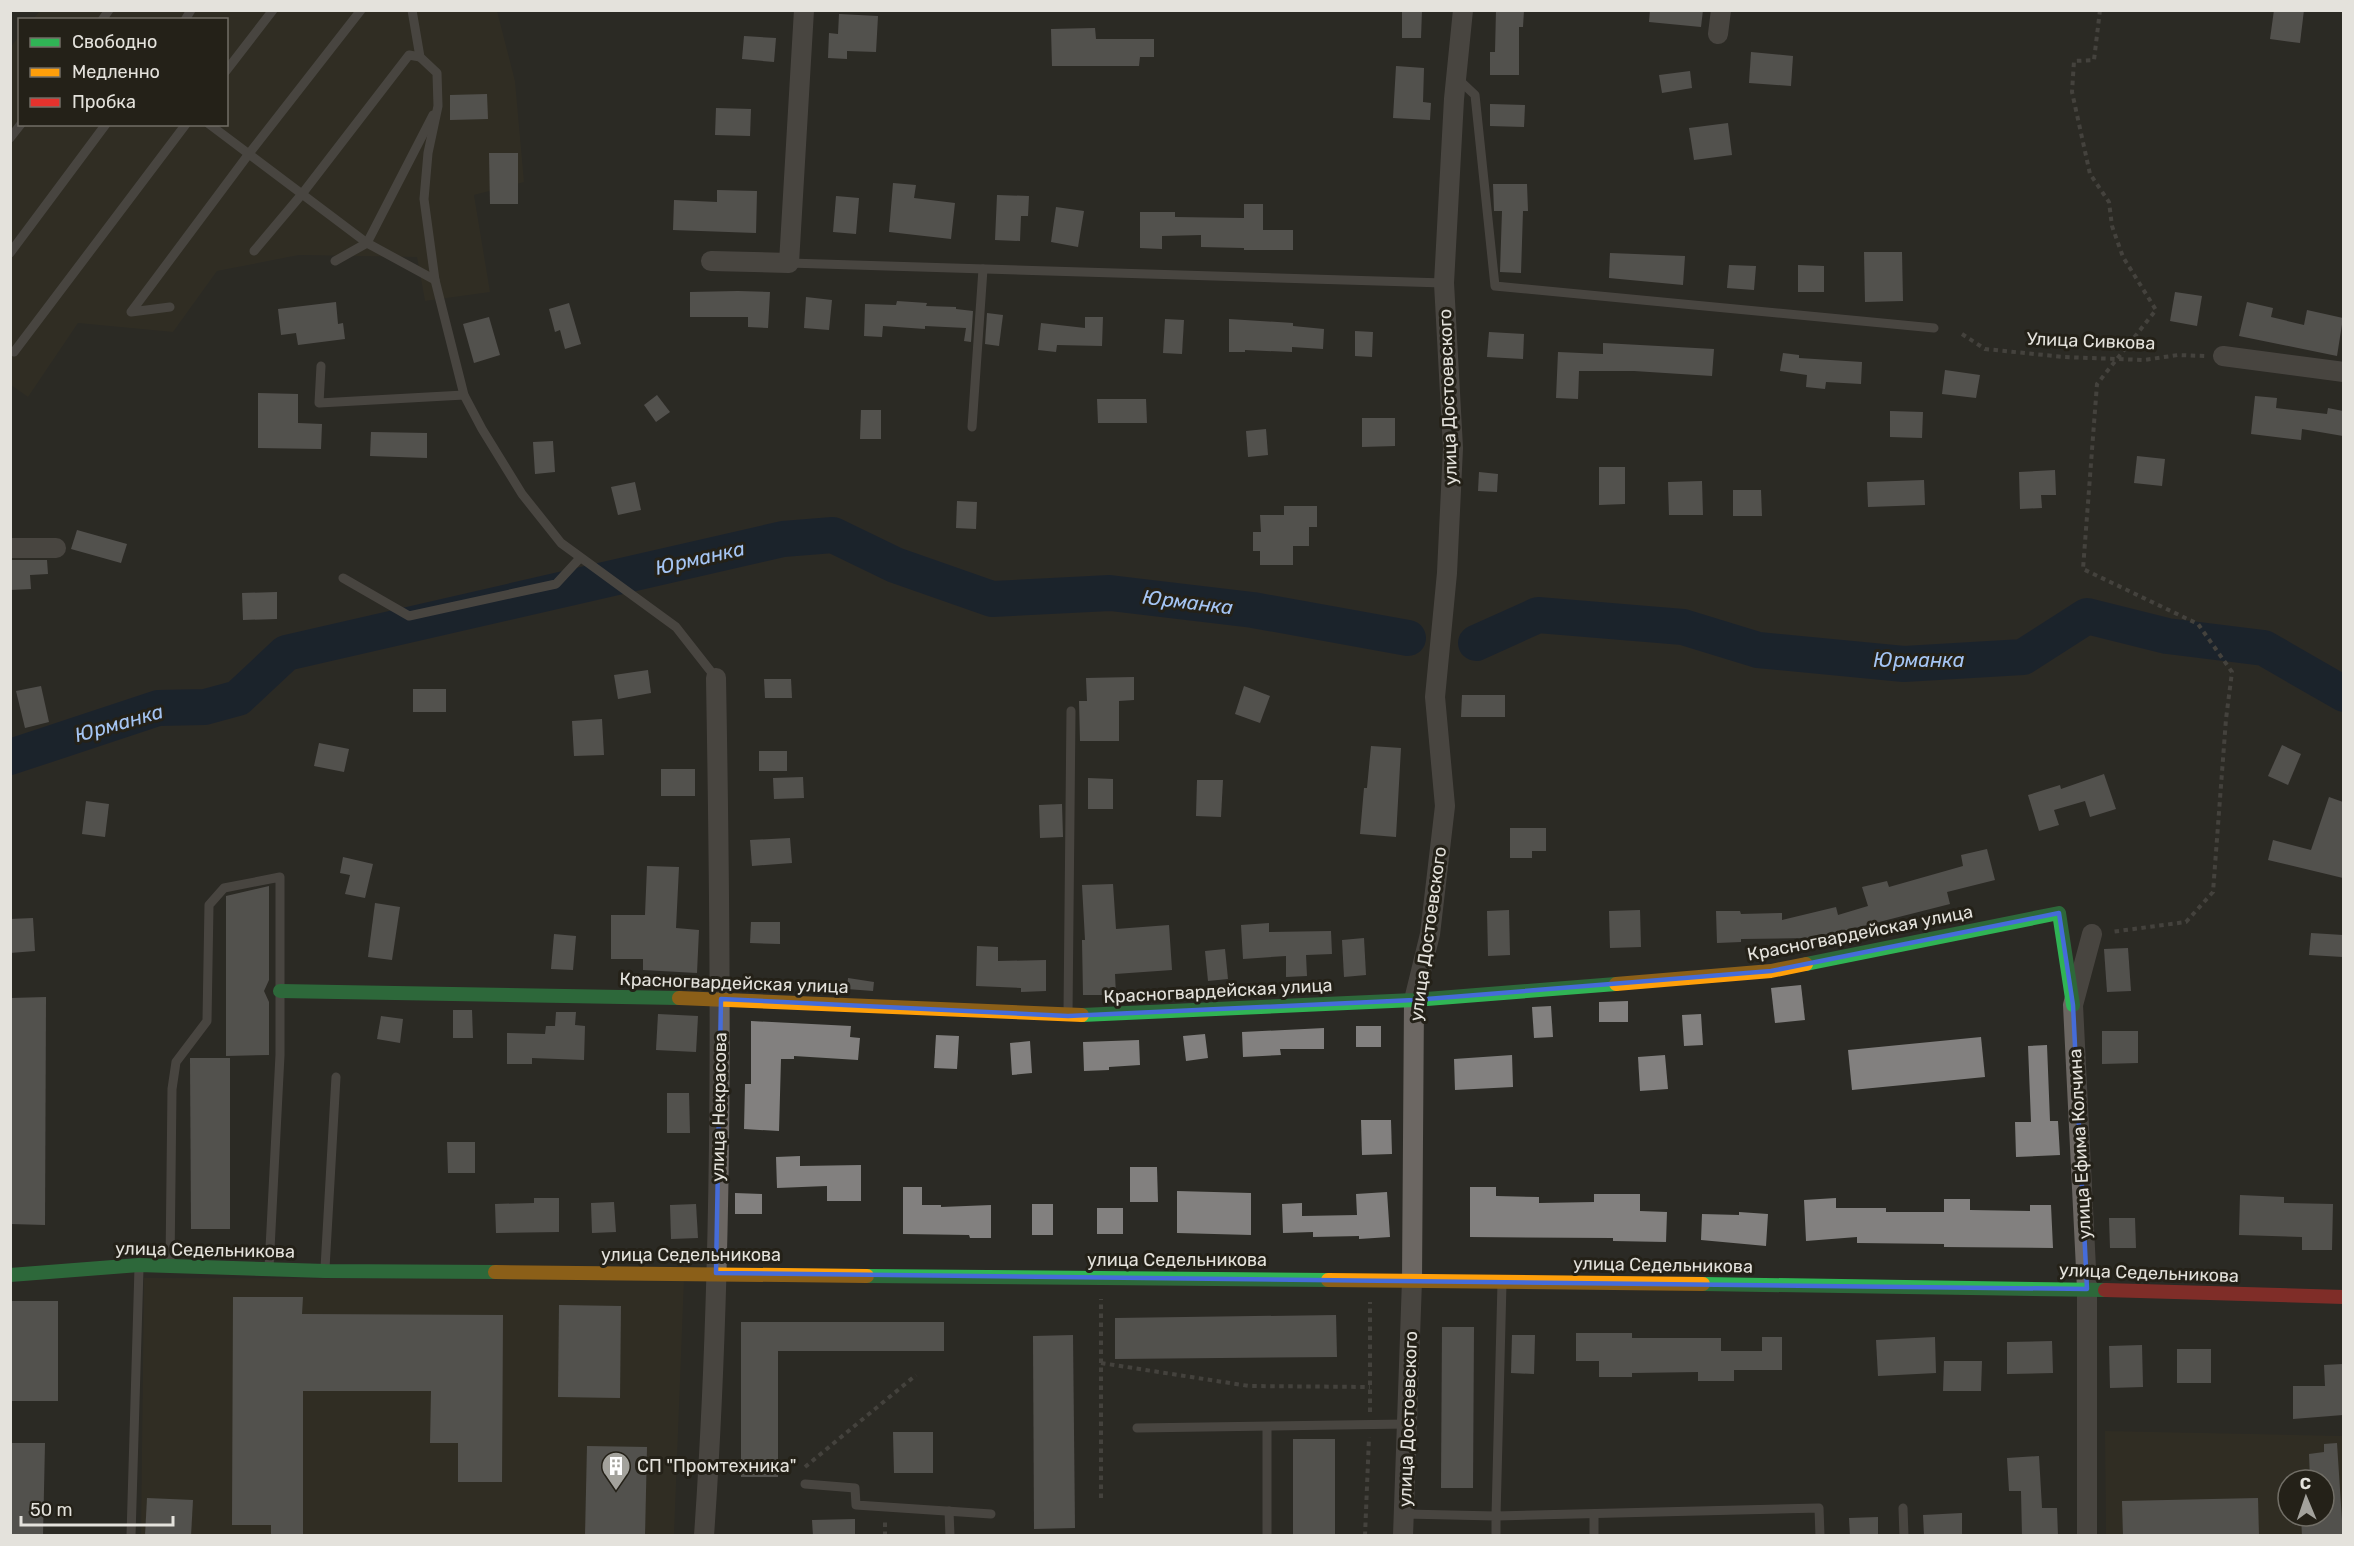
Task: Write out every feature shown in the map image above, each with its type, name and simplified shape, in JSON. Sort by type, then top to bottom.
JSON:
[{"type":"street","points":[[711,261],[789,263],[804,10]]},
{"type":"street","name":"улица Достоевского","points":[[1403,1536],[1412,1280],[1414,1000],[1430,934],[1445,806],[1435,697],[1447,573],[1453,448],[1444,283],[1456,77],[1463,10]]},
{"type":"street","points":[[1718,34],[1721,10]]},
{"type":"street","points":[[2223,356],[2343,372]]},
{"type":"street","points":[[10,548],[56,548]]},
{"type":"street","name":"улица Некрасова","points":[[704,1536],[716,1273],[721,999],[716,678]]},
{"type":"street","name":"Красногвардейская улица","points":[[280,992],[721,999],[1068,1016],[1414,1000],[1771,971],[2059,913],[2073,1005]]},
{"type":"street","name":"улица Ефима Колчина","points":[[2087,1536],[2087,1289],[2073,1005],[2092,934]]},
{"type":"street","name":"улица Седельникова","points":[[10,1275],[139,1265],[325,1271],[1412,1280],[2087,1289],[2343,1297]]},
{"type":"lane","points":[[228,68],[273,10]]},
{"type":"lane","points":[[170,307],[131,312],[248,155],[361,10]]},
{"type":"lane","points":[[412,10],[420,57]]},
{"type":"lane","points":[[254,251],[302,194],[409,55],[420,57],[437,73],[438,106],[428,153],[424,199],[435,280],[465,395],[482,429],[522,494],[561,543],[676,627],[716,678]]},
{"type":"lane","points":[[1456,77],[1475,95],[1495,286],[1934,328]]},
{"type":"lane","points":[[335,261],[367,243],[438,106]]},
{"type":"lane","points":[[10,138],[19,126]]},
{"type":"lane","points":[[10,253],[105,126]]},
{"type":"lane","points":[[14,352],[184,126]]},
{"type":"lane","points":[[212,126],[367,243],[435,280]]},
{"type":"lane","points":[[789,263],[1444,283]]},
{"type":"lane","points":[[972,427],[983,269]]},
{"type":"lane","points":[[321,366],[320,403],[465,395]]},
{"type":"lane","points":[[343,578],[409,616],[556,584],[580,558]]},
{"type":"lane","points":[[1068,1016],[1071,711]]},
{"type":"lane","points":[[170,1267],[172,1089],[176,1062],[207,1021],[209,905],[224,888],[280,877],[280,1055],[269,1268]]},
{"type":"lane","points":[[325,1271],[336,1077]]},
{"type":"lane","points":[[131,1536],[139,1265]]},
{"type":"lane","points":[[1496,1536],[1502,1281]]},
{"type":"lane","points":[[1137,1428],[1267,1428],[1407,1424]]},
{"type":"lane","points":[[1267,1428],[1267,1536]]},
{"type":"lane","points":[[805,1484],[855,1488],[855,1505],[991,1514]]},
{"type":"lane","points":[[1405,1514],[1496,1516],[1819,1508],[1820,1536]]},
{"type":"lane","points":[[1903,1509],[1904,1536]]},
{"type":"lane","points":[[949,1511],[950,1536]]},
{"type":"lane","points":[[1594,1514],[1594,1536]]},
{"type":"path","points":[[2092,934],[2186,922],[2213,892],[2226,719],[2232,672],[2198,624],[2083,569],[2097,384],[2156,310],[2123,257],[2112,226],[2109,202],[2090,174],[2072,92],[2074,61],[2094,60],[2100,10]]},
{"type":"path","name":"Улица Сивкова","points":[[1962,334],[1985,349],[2064,357],[2144,360],[2178,355],[2223,356]]},
{"type":"path","points":[[1101,1278],[1101,1498]]},
{"type":"path","points":[[1365,1536],[1370,1425],[1370,1280]]},
{"type":"path","points":[[1101,1363],[1249,1386],[1370,1387]]},
{"type":"path","points":[[805,1467],[916,1375]]},
{"type":"highlighted area","points":[[2059,913],[2073,1005],[2087,1289],[716,1273],[721,999],[1068,1016],[1414,1000],[1771,971]]},
{"type":"shaded area","points":[[40,11],[497,11],[515,81],[524,182],[474,195],[490,292],[425,301],[417,257],[299,255],[217,271],[173,332],[78,323],[28,397],[11,385],[10,48],[18,37],[18,126],[228,126],[228,18],[34,18]]},
{"type":"shaded area","points":[[144,1278],[684,1279],[674,1535],[141,1536]]},
{"type":"shaded area","points":[[2105,1431],[2343,1436],[2343,1535],[2106,1535]]},
{"type":"building","points":[[1402,10],[1422,10],[1421,38],[1402,38]]},
{"type":"building","points":[[1496,10],[1524,10],[1523,27],[1519,27],[1519,75],[1490,75],[1490,52],[1495,52]]},
{"type":"building","points":[[1650,10],[1703,10],[1701,27],[1649,22]]},
{"type":"building","points":[[2274,10],[2304,10],[2300,43],[2270,39]]},
{"type":"building","points":[[839,14],[878,16],[876,52],[847,51],[847,59],[828,58],[829,33],[838,34]]},
{"type":"building","points":[[1095,28],[1096,39],[1154,39],[1154,57],[1140,57],[1139,66],[1052,66],[1051,29]]},
{"type":"building","points":[[744,36],[776,38],[774,62],[742,59]]},
{"type":"building","points":[[1751,52],[1793,56],[1791,86],[1749,83]]},
{"type":"building","points":[[1396,66],[1424,68],[1423,102],[1431,103],[1430,120],[1393,118]]},
{"type":"building","points":[[1690,71],[1692,88],[1662,93],[1659,75]]},
{"type":"building","points":[[487,94],[488,119],[450,120],[450,95]]},
{"type":"building","points":[[1490,104],[1525,105],[1524,127],[1490,126]]},
{"type":"building","points":[[716,108],[751,109],[750,136],[715,135]]},
{"type":"building","points":[[1728,123],[1732,155],[1694,160],[1689,128]]},
{"type":"building","points":[[489,153],[518,153],[518,204],[490,204]]},
{"type":"building","points":[[893,183],[916,185],[914,198],[955,203],[951,239],[889,232]]},
{"type":"building","points":[[1493,184],[1527,184],[1528,211],[1523,211],[1521,273],[1500,272],[1502,211],[1494,211]]},
{"type":"building","points":[[717,190],[757,191],[756,233],[673,230],[674,200],[717,202]]},
{"type":"building","points":[[997,195],[1029,196],[1028,216],[1021,216],[1020,241],[995,240]]},
{"type":"building","points":[[836,196],[859,198],[856,234],[833,232]]},
{"type":"building","points":[[1244,204],[1263,204],[1263,230],[1293,230],[1293,250],[1201,247],[1201,235],[1162,236],[1162,249],[1140,248],[1140,212],[1175,212],[1175,217],[1244,218]]},
{"type":"building","points":[[1056,207],[1084,211],[1078,247],[1051,242]]},
{"type":"building","points":[[1864,252],[1902,252],[1903,301],[1865,302]]},
{"type":"building","points":[[1610,253],[1685,256],[1683,285],[1609,278]]},
{"type":"building","points":[[1729,265],[1756,266],[1754,290],[1727,288]]},
{"type":"building","points":[[1798,265],[1824,266],[1824,292],[1798,292]]},
{"type":"building","points":[[690,292],[770,292],[768,328],[748,327],[748,317],[690,317]]},
{"type":"building","points":[[2175,292],[2202,296],[2197,326],[2170,321]]},
{"type":"building","points":[[806,297],[832,300],[829,330],[804,328]]},
{"type":"building","points":[[897,301],[927,303],[926,306],[956,307],[956,309],[973,311],[971,342],[964,341],[966,328],[925,326],[925,329],[883,326],[882,337],[864,336],[865,304],[896,305]]},
{"type":"building","points":[[336,302],[338,324],[343,323],[345,339],[298,345],[296,333],[281,335],[278,309]]},
{"type":"building","points":[[2247,302],[2273,308],[2271,317],[2304,325],[2307,310],[2343,318],[2337,356],[2239,336]]},
{"type":"building","points":[[569,303],[581,344],[565,349],[560,330],[555,332],[549,309]]},
{"type":"building","points":[[987,313],[1003,315],[999,346],[985,344]]},
{"type":"building","points":[[489,317],[500,355],[474,363],[463,324]]},
{"type":"building","points":[[1085,317],[1103,317],[1102,346],[1057,345],[1056,352],[1038,350],[1041,323],[1085,328]]},
{"type":"building","points":[[1165,319],[1184,320],[1182,354],[1163,353]]},
{"type":"building","points":[[1229,319],[1293,323],[1293,326],[1324,329],[1323,349],[1292,347],[1292,352],[1245,350],[1245,352],[1229,352]]},
{"type":"building","points":[[1355,331],[1373,332],[1372,357],[1355,356]]},
{"type":"building","points":[[1489,332],[1524,334],[1523,359],[1487,357]]},
{"type":"building","points":[[1603,343],[1714,349],[1712,376],[1634,371],[1579,371],[1578,399],[1556,398],[1558,352],[1603,354]]},
{"type":"building","points":[[1783,353],[1799,355],[1799,358],[1862,362],[1861,384],[1826,382],[1825,389],[1806,387],[1807,375],[1780,371]]},
{"type":"building","points":[[1945,370],[1980,375],[1976,398],[1942,394]]},
{"type":"building","points":[[258,393],[298,394],[298,423],[322,424],[321,449],[258,448]]},
{"type":"building","points":[[657,395],[670,412],[656,422],[644,405]]},
{"type":"building","points":[[2255,396],[2277,398],[2276,408],[2327,414],[2328,408],[2343,411],[2343,436],[2302,429],[2301,440],[2251,434]]},
{"type":"building","points":[[1097,399],[1146,399],[1147,423],[1098,423]]},
{"type":"building","points":[[861,410],[881,410],[881,439],[860,439]]},
{"type":"building","points":[[1890,411],[1923,412],[1922,438],[1890,437]]},
{"type":"building","points":[[1362,418],[1395,418],[1395,446],[1362,447]]},
{"type":"building","points":[[1266,429],[1268,455],[1248,457],[1246,431]]},
{"type":"building","points":[[371,432],[427,433],[427,458],[370,456]]},
{"type":"building","points":[[553,441],[555,472],[535,474],[533,442]]},
{"type":"building","points":[[2137,456],[2165,459],[2162,486],[2134,483]]},
{"type":"building","points":[[1599,467],[1625,467],[1625,504],[1599,505]]},
{"type":"building","points":[[2055,470],[2056,495],[2041,495],[2042,508],[2020,509],[2019,472]]},
{"type":"building","points":[[1479,472],[1498,474],[1497,492],[1478,491]]},
{"type":"building","points":[[1924,480],[1925,505],[1868,507],[1867,482]]},
{"type":"building","points":[[1702,481],[1703,515],[1669,515],[1668,482]]},
{"type":"building","points":[[635,482],[641,510],[618,515],[611,487]]},
{"type":"building","points":[[1733,490],[1761,490],[1762,516],[1733,516]]},
{"type":"building","points":[[957,501],[977,502],[976,529],[956,528]]},
{"type":"building","points":[[1284,506],[1317,506],[1317,527],[1309,527],[1309,546],[1293,546],[1293,565],[1260,565],[1260,551],[1253,551],[1253,532],[1261,532],[1260,515],[1284,515]]},
{"type":"building","points":[[77,530],[127,544],[121,563],[71,549]]},
{"type":"building","points":[[10,560],[47,560],[48,574],[30,575],[31,589],[10,590]]},
{"type":"building","points":[[277,592],[277,619],[243,620],[242,593]]},
{"type":"building","points":[[648,670],[651,693],[618,699],[614,675]]},
{"type":"building","points":[[1134,677],[1134,700],[1119,701],[1119,741],[1080,741],[1079,701],[1087,701],[1086,678]]},
{"type":"building","points":[[764,679],[791,679],[792,698],[765,698]]},
{"type":"building","points":[[41,686],[49,722],[25,728],[16,691]]},
{"type":"building","points":[[1244,686],[1270,696],[1260,723],[1235,714]]},
{"type":"building","points":[[413,689],[446,689],[446,712],[413,712]]},
{"type":"building","points":[[1462,695],[1505,695],[1505,717],[1461,717]]},
{"type":"building","points":[[602,719],[604,755],[574,756],[572,721]]},
{"type":"building","points":[[319,743],[349,749],[344,772],[314,766]]},
{"type":"building","points":[[2282,745],[2301,754],[2288,785],[2268,776]]},
{"type":"building","points":[[1371,746],[1401,748],[1396,837],[1360,834]]},
{"type":"building","points":[[759,751],[787,751],[787,771],[759,771]]},
{"type":"building","points":[[661,769],[695,769],[695,796],[661,796]]},
{"type":"building","points":[[2104,774],[2116,809],[2090,817],[2085,801],[2054,810],[2059,825],[2039,831],[2028,795],[2060,785],[2061,789]]},
{"type":"building","points":[[803,777],[804,798],[774,799],[773,778]]},
{"type":"building","points":[[1088,778],[1113,779],[1113,809],[1088,809]]},
{"type":"building","points":[[1197,780],[1223,780],[1221,817],[1196,816]]},
{"type":"building","points":[[2329,797],[2343,802],[2343,878],[2268,860],[2273,840],[2311,850]]},
{"type":"building","points":[[86,801],[109,804],[105,837],[82,834]]},
{"type":"building","points":[[1062,804],[1063,837],[1040,838],[1039,805]]},
{"type":"building","points":[[1510,828],[1546,828],[1546,851],[1532,851],[1532,858],[1510,858]]},
{"type":"building","points":[[790,838],[792,863],[752,866],[750,840]]},
{"type":"building","points":[[1987,849],[1995,880],[1947,892],[1950,904],[1808,940],[1808,938],[1741,939],[1741,942],[1717,943],[1716,911],[1740,911],[1741,914],[1782,913],[1782,920],[1836,907],[1838,915],[1868,906],[1862,887],[1887,881],[1889,887],[1963,866],[1961,855]]},
{"type":"building","points":[[343,857],[373,864],[365,898],[345,894],[350,875],[340,873]]},
{"type":"building","points":[[647,866],[679,867],[676,928],[699,930],[697,973],[643,970],[643,959],[611,959],[611,915],[645,915]]},
{"type":"building","points":[[1113,884],[1116,929],[1169,925],[1172,970],[1115,974],[1116,995],[1083,995],[1082,940],[1085,940],[1082,885]]},
{"type":"building","points":[[269,886],[269,980],[264,991],[269,1002],[269,1055],[226,1056],[226,896]]},
{"type":"building","points":[[375,903],[400,907],[392,960],[368,957]]},
{"type":"building","points":[[1509,910],[1510,955],[1488,956],[1487,911]]},
{"type":"building","points":[[1640,910],[1641,947],[1610,948],[1609,911]]},
{"type":"building","points":[[33,918],[35,951],[10,953],[10,919]]},
{"type":"building","points":[[751,922],[780,922],[780,944],[750,943]]},
{"type":"building","points":[[1269,923],[1269,932],[1331,931],[1332,954],[1306,955],[1307,976],[1286,977],[1286,956],[1243,959],[1241,925]]},
{"type":"building","points":[[2311,933],[2343,935],[2343,957],[2309,955]]},
{"type":"building","points":[[554,934],[576,936],[573,970],[551,969]]},
{"type":"building","points":[[1364,938],[1366,975],[1344,977],[1342,940]]},
{"type":"building","points":[[977,946],[998,947],[998,961],[1046,960],[1046,991],[1021,992],[1021,988],[976,986]]},
{"type":"building","points":[[2128,948],[2131,991],[2107,992],[2104,949]]},
{"type":"building","points":[[1225,949],[1228,979],[1208,981],[1205,951]]},
{"type":"building","points":[[848,978],[874,982],[873,991],[847,989]]},
{"type":"building","points":[[1801,985],[1805,1020],[1775,1023],[1771,988]]},
{"type":"building","points":[[46,997],[45,1225],[11,1224],[11,998]]},
{"type":"building","points":[[1628,1001],[1628,1022],[1599,1022],[1599,1002]]},
{"type":"building","points":[[1551,1006],[1553,1037],[1534,1038],[1532,1007]]},
{"type":"building","points":[[453,1010],[472,1010],[473,1038],[453,1038]]},
{"type":"building","points":[[556,1012],[576,1012],[575,1025],[585,1026],[584,1060],[532,1058],[532,1064],[507,1064],[507,1033],[545,1034],[546,1026],[555,1026]]},
{"type":"building","points":[[658,1014],[698,1016],[696,1052],[656,1050]]},
{"type":"building","points":[[1701,1014],[1703,1045],[1684,1046],[1682,1015]]},
{"type":"building","points":[[381,1016],[403,1019],[400,1043],[377,1039]]},
{"type":"building","points":[[751,1021],[851,1026],[850,1037],[860,1038],[858,1060],[794,1056],[794,1059],[781,1059],[779,1131],[744,1129],[745,1084],[751,1084]]},
{"type":"building","points":[[1356,1026],[1381,1026],[1381,1047],[1356,1047]]},
{"type":"building","points":[[1324,1028],[1324,1049],[1280,1049],[1281,1055],[1243,1057],[1242,1032]]},
{"type":"building","points":[[2102,1031],[2138,1031],[2138,1063],[2102,1064]]},
{"type":"building","points":[[1205,1034],[1208,1058],[1186,1061],[1183,1036]]},
{"type":"building","points":[[936,1035],[959,1036],[957,1069],[934,1068]]},
{"type":"building","points":[[1981,1037],[1985,1077],[1852,1090],[1848,1050]]},
{"type":"building","points":[[1139,1040],[1140,1065],[1084,1071],[1083,1042]]},
{"type":"building","points":[[1030,1041],[1032,1073],[1012,1075],[1010,1043]]},
{"type":"building","points":[[2047,1045],[2050,1121],[2058,1121],[2060,1155],[2016,1157],[2015,1122],[2031,1122],[2028,1046]]},
{"type":"building","points":[[1512,1055],[1513,1087],[1455,1090],[1454,1059]]},
{"type":"building","points":[[1665,1055],[1668,1089],[1640,1091],[1638,1057]]},
{"type":"building","points":[[190,1058],[230,1058],[230,1229],[191,1229]]},
{"type":"building","points":[[667,1093],[689,1093],[690,1133],[667,1133]]},
{"type":"building","points":[[1361,1120],[1391,1120],[1392,1154],[1362,1155]]},
{"type":"building","points":[[447,1142],[475,1142],[475,1173],[448,1173]]},
{"type":"building","points":[[800,1156],[800,1166],[861,1165],[861,1201],[827,1201],[827,1186],[777,1188],[776,1157]]},
{"type":"building","points":[[1130,1167],[1157,1167],[1158,1202],[1130,1202]]},
{"type":"building","points":[[903,1187],[922,1187],[922,1205],[941,1205],[941,1207],[991,1205],[991,1238],[970,1238],[969,1235],[903,1234]]},
{"type":"building","points":[[1470,1187],[1496,1187],[1496,1196],[1539,1197],[1539,1203],[1594,1202],[1594,1194],[1640,1194],[1640,1211],[1667,1212],[1666,1242],[1613,1241],[1613,1238],[1470,1237]]},
{"type":"building","points":[[1177,1191],[1251,1193],[1251,1235],[1177,1233]]},
{"type":"building","points":[[1387,1192],[1390,1237],[1359,1239],[1359,1236],[1313,1237],[1313,1232],[1283,1233],[1282,1204],[1302,1203],[1302,1216],[1357,1215],[1356,1194]]},
{"type":"building","points":[[735,1193],[762,1194],[762,1214],[735,1214]]},
{"type":"building","points":[[2240,1195],[2284,1197],[2284,1203],[2333,1204],[2332,1250],[2302,1250],[2302,1237],[2239,1235]]},
{"type":"building","points":[[534,1198],[559,1198],[559,1232],[496,1233],[495,1204],[534,1203]]},
{"type":"building","points":[[1836,1198],[1836,1208],[1886,1208],[1886,1212],[1944,1212],[1944,1199],[1970,1199],[1970,1210],[2030,1211],[2030,1205],[2051,1205],[2053,1248],[1857,1243],[1857,1237],[1806,1241],[1804,1200]]},
{"type":"building","points":[[614,1202],[616,1232],[592,1233],[591,1203]]},
{"type":"building","points":[[696,1204],[698,1238],[671,1239],[670,1205]]},
{"type":"building","points":[[1032,1204],[1053,1204],[1053,1235],[1032,1235]]},
{"type":"building","points":[[1097,1208],[1123,1208],[1123,1234],[1097,1234]]},
{"type":"building","points":[[1739,1212],[1768,1214],[1766,1246],[1701,1240],[1702,1214],[1739,1215]]},
{"type":"building","points":[[2109,1218],[2135,1218],[2136,1248],[2110,1248]]},
{"type":"building","points":[[233,1297],[303,1297],[302,1314],[503,1315],[502,1482],[458,1482],[458,1443],[430,1443],[431,1391],[303,1391],[303,1536],[271,1536],[271,1525],[232,1525]]},
{"type":"building","points":[[11,1301],[58,1301],[58,1401],[11,1401]]},
{"type":"building","points":[[559,1305],[621,1306],[620,1398],[558,1397]]},
{"type":"building","points":[[1336,1315],[1337,1357],[1115,1359],[1115,1318]]},
{"type":"building","points":[[741,1322],[944,1322],[944,1351],[778,1351],[778,1477],[741,1477]]},
{"type":"building","points":[[1442,1327],[1474,1327],[1473,1488],[1441,1488]]},
{"type":"building","points":[[1576,1333],[1632,1333],[1632,1338],[1721,1338],[1721,1351],[1762,1351],[1762,1337],[1782,1337],[1782,1370],[1734,1370],[1734,1381],[1698,1381],[1698,1372],[1632,1373],[1632,1377],[1599,1377],[1599,1361],[1576,1361]]},
{"type":"building","points":[[1073,1335],[1075,1528],[1034,1529],[1033,1336]]},
{"type":"building","points":[[1512,1335],[1535,1335],[1534,1374],[1511,1373]]},
{"type":"building","points":[[1935,1337],[1936,1373],[1878,1376],[1876,1340]]},
{"type":"building","points":[[2052,1341],[2053,1373],[2007,1374],[2007,1342]]},
{"type":"building","points":[[2142,1345],[2143,1387],[2110,1388],[2109,1346]]},
{"type":"building","points":[[2177,1349],[2211,1349],[2211,1383],[2177,1383]]},
{"type":"building","points":[[1944,1361],[1982,1361],[1981,1391],[1943,1391]]},
{"type":"building","points":[[2343,1364],[2343,1415],[2293,1419],[2293,1386],[2325,1386],[2324,1365]]},
{"type":"building","points":[[893,1432],[933,1432],[933,1473],[894,1473]]},
{"type":"building","points":[[1293,1439],[1335,1439],[1335,1536],[1293,1536]]},
{"type":"building","points":[[10,1443],[45,1443],[43,1536],[10,1536]]},
{"type":"building","points":[[2337,1443],[2343,1536],[2302,1536],[2302,1528],[2336,1528],[2336,1468],[2310,1468],[2309,1454],[2324,1452],[2324,1444]]},
{"type":"building","name":"СП \"Промтехника\"","points":[[587,1446],[647,1447],[645,1536],[585,1536]]},
{"type":"building","points":[[2039,1456],[2042,1508],[2057,1508],[2058,1536],[2022,1536],[2021,1491],[2009,1491],[2007,1458]]},
{"type":"building","points":[[147,1498],[193,1500],[191,1536],[145,1536]]},
{"type":"building","points":[[2258,1498],[2259,1536],[2123,1536],[2122,1501]]},
{"type":"building","points":[[1962,1513],[1962,1536],[1924,1536],[1923,1515]]},
{"type":"building","points":[[1878,1517],[1878,1536],[1850,1536],[1849,1518]]},
{"type":"building","points":[[855,1519],[855,1536],[813,1536],[812,1520]]},
{"type":"waterway","name":"Юрманка","points":[[10,757],[158,708],[205,707],[238,698],[286,653],[783,539],[833,535],[895,565],[992,599],[1110,593],[1253,610],[1408,638]]},
{"type":"waterway","name":"Юрманка","points":[[1476,643],[1538,615],[1683,627],[1758,650],[1904,664],[2023,657],[2087,616],[2167,636],[2264,648],[2344,694]]},
{"type":"traffic: fast","points":[[1806,964],[2059,913],[2073,1005]]},
{"type":"traffic: fast","points":[[1082,1015],[1414,1000],[1616,984]]},
{"type":"traffic: fast","points":[[280,991],[679,998]]},
{"type":"traffic: fast","points":[[10,1275],[139,1265],[325,1271],[495,1272]]},
{"type":"traffic: fast","points":[[867,1276],[1328,1280]]},
{"type":"traffic: fast","points":[[1703,1284],[2105,1290]]},
{"type":"traffic: slow","points":[[1616,984],[1771,971],[1806,964]]},
{"type":"traffic: slow","points":[[679,998],[1082,1015]]},
{"type":"traffic: slow","points":[[495,1272],[867,1276]]},
{"type":"traffic: slow","points":[[1328,1280],[1703,1284]]},
{"type":"traffic: jam","points":[[2105,1290],[2344,1297]]},
{"type":"place","name":"СП \"Промтехника\"","points":[[616,1492]]}]
